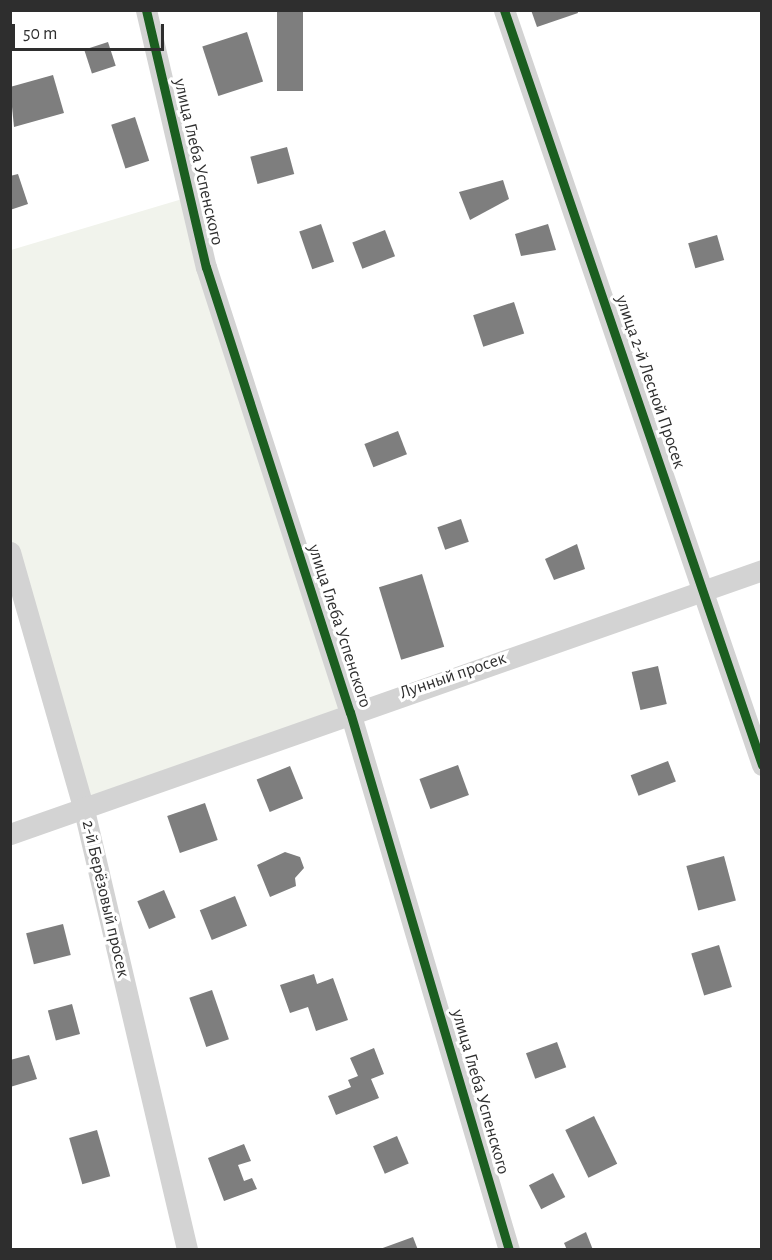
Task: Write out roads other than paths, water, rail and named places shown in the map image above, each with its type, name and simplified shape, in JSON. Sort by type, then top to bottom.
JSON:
[{"type":"street","name":"улица Глеба Успенского","points":[[146,10],[206,267],[350,712],[509,1250]]},
{"type":"street","name":"улица 2-й Лесной Просек","points":[[504,10],[704,589],[762,765]]},
{"type":"street","name":"2-й Берёзовый просек","points":[[10,552],[84,810],[187,1250]]},
{"type":"street","name":"Лунный просек","points":[[10,834],[84,810],[350,712],[762,570]]}]
